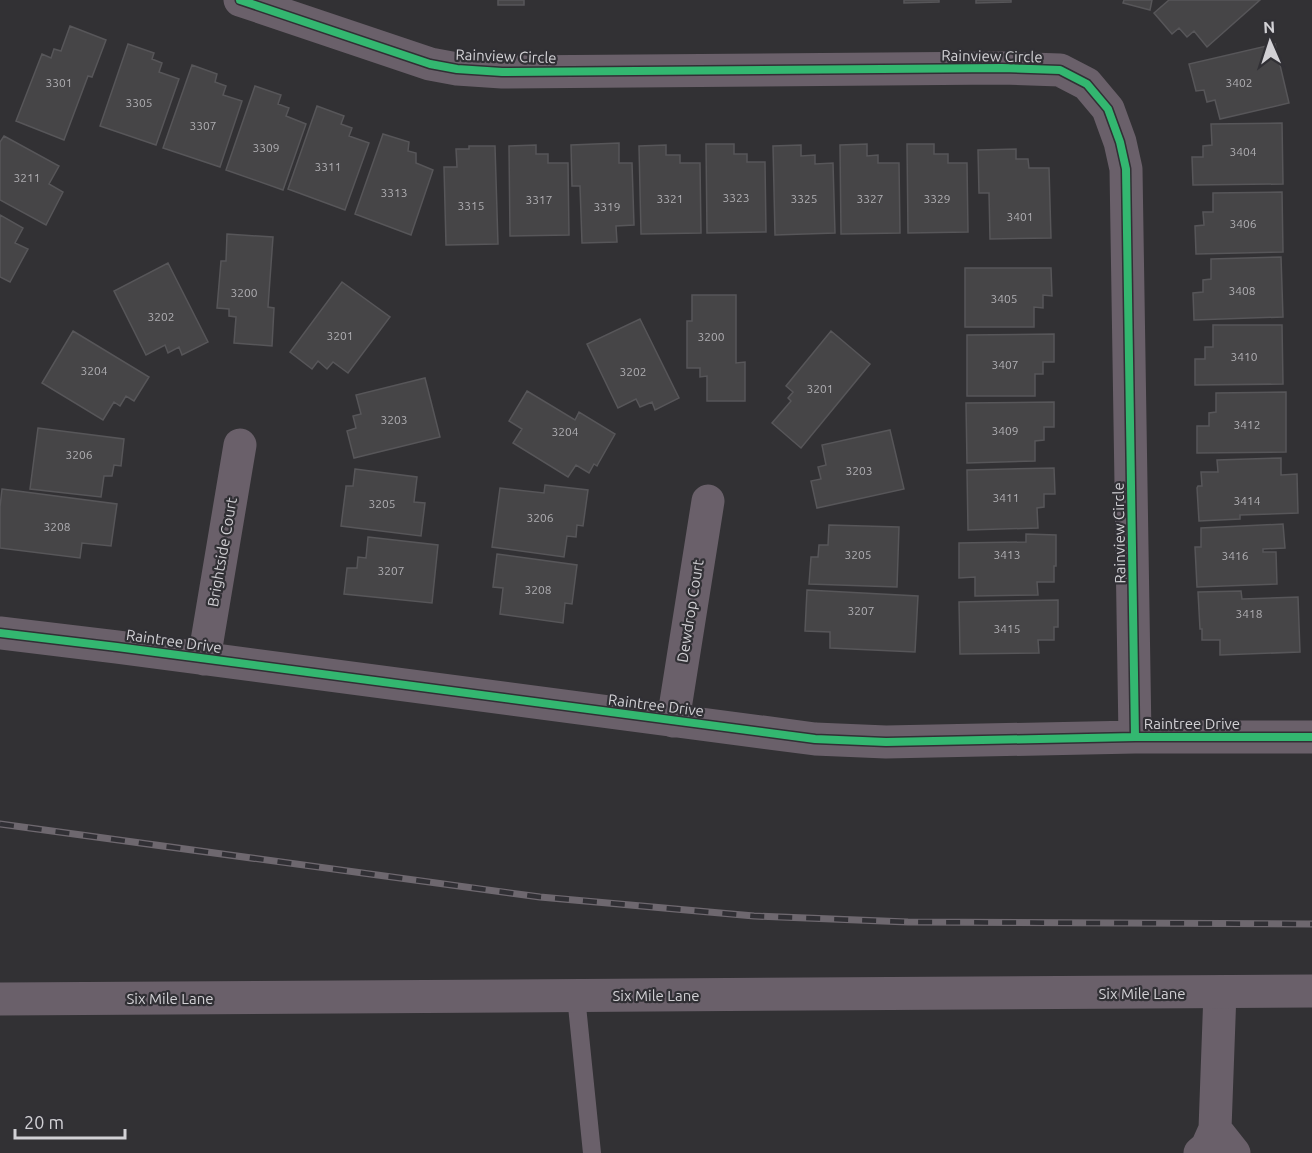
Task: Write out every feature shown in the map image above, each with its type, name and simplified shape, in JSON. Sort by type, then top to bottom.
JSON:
[{"type":"street","name":"Rainview Circle","points":[[240,0],[430,64],[457,69],[513,72],[1002,68],[1060,70],[1087,84],[1108,109],[1120,142],[1126,169],[1135,737]]},
{"type":"street","name":"Brightside Court","points":[[204,659],[240,445]]},
{"type":"street","name":"Dewdrop Court","points":[[673,721],[708,501]]},
{"type":"street","name":"Raintree Drive","points":[[0,633],[815,739],[886,742],[1135,737],[1312,737]]},
{"type":"street","points":[[1216,1145],[1220,992]]},
{"type":"street","name":"Six Mile Lane","points":[[0,999],[1312,992]]},
{"type":"lane","points":[[576,996],[592,1153]]},
{"type":"building","points":[[498,0],[524,0],[524,5],[498,5]]},
{"type":"building","points":[[904,0],[939,0],[939,2],[904,3]]},
{"type":"building","points":[[976,0],[1011,0],[1011,2],[976,3]]},
{"type":"building","points":[[1124,0],[1152,0],[1150,10],[1123,3]]},
{"type":"building","points":[[1169,0],[1260,0],[1207,47],[1194,31],[1187,37],[1179,28],[1172,34],[1154,13]]},
{"type":"building","points":[[70,26],[106,40],[92,77],[88,76],[64,140],[16,121],[42,54],[51,58],[54,49],[61,51]]},
{"type":"building","points":[[128,44],[154,53],[152,59],[162,63],[159,72],[179,79],[156,145],[100,126]]},
{"type":"building","points":[[1275,44],[1289,103],[1220,119],[1215,100],[1207,102],[1204,90],[1196,91],[1189,64]]},
{"type":"building","points":[[192,65],[217,74],[215,82],[226,86],[223,95],[242,101],[220,167],[163,148]]},
{"type":"building","points":[[255,86],[281,95],[278,104],[289,108],[286,116],[306,124],[283,190],[226,170]]},
{"type":"building","points":[[317,106],[344,116],[341,124],[352,128],[349,136],[369,143],[345,210],[288,189]]},
{"type":"building","points":[[1282,123],[1283,184],[1193,185],[1192,157],[1203,157],[1203,146],[1212,145],[1211,124]]},
{"type":"building","points":[[383,134],[409,142],[408,151],[416,153],[416,163],[433,170],[411,235],[355,214]]},
{"type":"building","points":[[4,136],[59,166],[49,184],[63,192],[46,225],[0,200],[0,142]]},
{"type":"building","points":[[619,143],[619,163],[632,163],[634,225],[616,226],[617,242],[582,243],[580,186],[572,186],[571,145]]},
{"type":"building","points":[[706,144],[734,144],[734,154],[747,154],[747,162],[765,162],[766,232],[707,233]]},
{"type":"building","points":[[867,144],[867,156],[878,155],[878,163],[899,163],[900,233],[841,234],[840,145]]},
{"type":"building","points":[[907,144],[934,144],[934,154],[948,154],[948,163],[967,163],[968,232],[908,233]]},
{"type":"building","points":[[536,145],[536,154],[548,154],[548,163],[568,163],[569,235],[510,236],[509,146]]},
{"type":"building","points":[[666,145],[666,155],[680,155],[680,163],[700,163],[701,233],[641,234],[639,146]]},
{"type":"building","points":[[801,145],[801,156],[815,155],[815,164],[833,163],[835,233],[775,235],[773,146]]},
{"type":"building","points":[[469,146],[495,146],[498,244],[446,245],[444,167],[457,167],[456,149],[469,149]]},
{"type":"building","points":[[1016,149],[1016,159],[1028,159],[1029,168],[1049,168],[1051,238],[990,239],[989,193],[979,193],[978,150]]},
{"type":"building","points":[[1282,192],[1283,252],[1196,254],[1195,226],[1204,225],[1203,212],[1213,212],[1213,193]]},
{"type":"building","points":[[0,215],[23,228],[15,243],[28,249],[10,282],[0,277]]},
{"type":"building","points":[[227,234],[273,237],[268,307],[274,308],[272,346],[234,343],[236,317],[229,316],[229,309],[217,308],[221,261],[226,261]]},
{"type":"building","points":[[1281,257],[1283,317],[1194,320],[1193,293],[1203,292],[1203,280],[1211,279],[1211,259]]},
{"type":"building","points":[[168,263],[208,342],[182,355],[179,347],[168,353],[165,345],[146,355],[114,291]]},
{"type":"building","points":[[965,268],[1051,268],[1052,296],[1043,295],[1043,308],[1034,307],[1034,327],[965,327]]},
{"type":"building","points":[[342,282],[390,317],[348,373],[333,362],[327,369],[318,361],[312,369],[290,352]]},
{"type":"building","points":[[692,295],[736,295],[736,363],[745,362],[745,401],[707,401],[707,376],[700,377],[700,368],[687,368],[687,321],[692,321]]},
{"type":"building","points":[[640,319],[679,398],[655,410],[652,402],[640,407],[636,399],[618,408],[587,344]]},
{"type":"building","points":[[1213,325],[1282,325],[1283,384],[1195,385],[1195,359],[1205,359],[1205,347],[1213,347]]},
{"type":"building","points":[[73,331],[149,377],[134,401],[126,396],[120,406],[114,402],[103,420],[42,383]]},
{"type":"building","points":[[831,331],[870,364],[801,448],[772,423],[791,401],[788,398],[793,392],[786,386]]},
{"type":"building","points":[[1054,334],[1054,362],[1043,362],[1043,374],[1035,374],[1035,396],[967,396],[967,335]]},
{"type":"building","points":[[425,378],[440,437],[354,458],[347,431],[356,428],[353,416],[361,414],[356,395]]},
{"type":"building","points":[[527,391],[575,420],[579,412],[615,434],[597,466],[594,464],[589,473],[576,465],[568,477],[513,443],[522,429],[509,421]]},
{"type":"building","points":[[1286,392],[1286,452],[1197,453],[1197,426],[1209,426],[1209,413],[1216,412],[1216,393]]},
{"type":"building","points":[[1054,402],[1054,427],[1044,427],[1044,440],[1035,441],[1035,461],[967,463],[966,403]]},
{"type":"building","points":[[38,428],[124,439],[121,466],[114,465],[112,476],[104,476],[101,497],[30,489]]},
{"type":"building","points":[[890,430],[904,489],[817,508],[811,481],[821,479],[818,467],[826,465],[822,445]]},
{"type":"building","points":[[1281,458],[1281,475],[1297,474],[1298,513],[1240,515],[1240,519],[1199,521],[1197,488],[1202,486],[1201,472],[1218,472],[1217,460]]},
{"type":"building","points":[[1054,468],[1055,494],[1044,494],[1044,507],[1037,508],[1038,528],[968,530],[967,470]]},
{"type":"building","points":[[355,469],[417,477],[414,502],[425,503],[421,536],[341,526],[346,486],[353,486]]},
{"type":"building","points":[[545,485],[588,490],[583,526],[577,525],[576,537],[567,536],[564,557],[492,547],[500,488],[544,493]]},
{"type":"building","points":[[2,489],[117,504],[111,546],[82,543],[80,558],[0,548]]},
{"type":"building","points":[[1283,524],[1285,548],[1263,549],[1263,552],[1276,552],[1277,584],[1197,587],[1195,547],[1201,547],[1201,528]]},
{"type":"building","points":[[829,525],[899,527],[897,587],[809,584],[811,557],[818,557],[819,545],[828,545]]},
{"type":"building","points":[[1026,534],[1056,535],[1054,582],[1037,582],[1038,595],[975,596],[975,577],[959,578],[959,543],[1026,542]]},
{"type":"building","points":[[368,537],[438,545],[432,603],[344,594],[347,568],[357,568],[358,557],[366,558]]},
{"type":"building","points":[[497,554],[577,565],[572,604],[565,603],[563,623],[500,614],[503,588],[493,587]]},
{"type":"building","points":[[807,590],[918,596],[915,652],[830,648],[830,632],[805,631]]},
{"type":"building","points":[[1241,591],[1242,599],[1298,597],[1300,652],[1220,655],[1220,640],[1202,640],[1198,592]]},
{"type":"building","points":[[1058,600],[1058,627],[1054,627],[1054,640],[1038,640],[1039,653],[960,654],[959,602]]},
{"type":"railway","points":[[0,824],[540,897],[754,916],[908,922],[1312,924]]},
{"type":"cycle path","points":[[240,0],[430,64],[457,69],[502,72],[1002,68],[1060,70],[1087,84],[1108,109],[1120,142],[1126,169],[1135,737]]},
{"type":"cycle path","points":[[0,633],[815,739],[886,742],[1135,737],[1312,737]]}]
